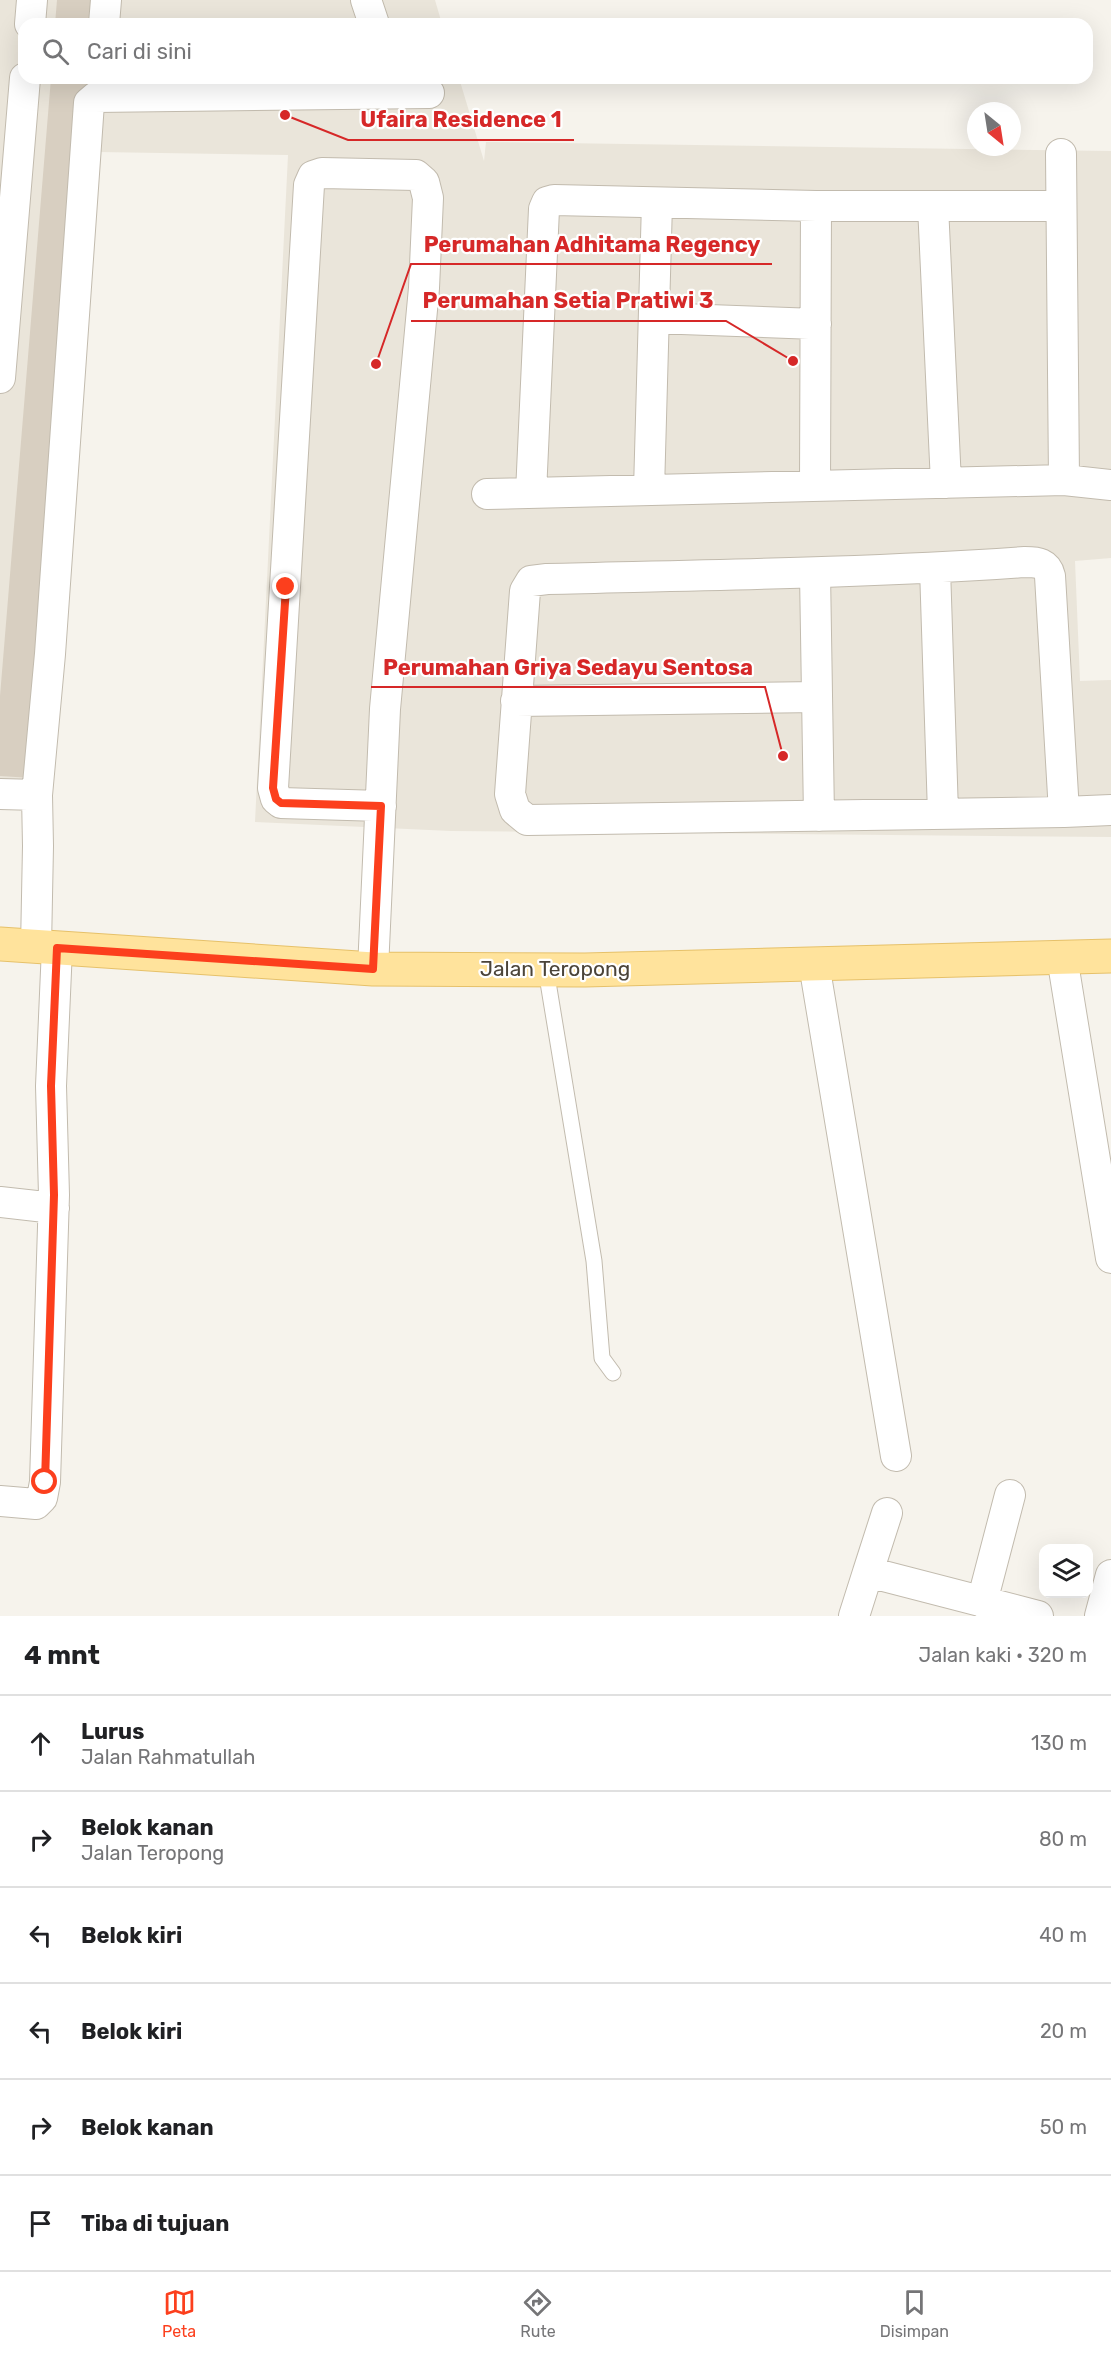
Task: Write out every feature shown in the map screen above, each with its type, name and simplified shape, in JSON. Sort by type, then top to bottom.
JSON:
[{"type":"main road","name":"Jalan Teropong","points":[[0,944],[373,969],[546,970],[1111,956]]},
{"type":"street","points":[[30,18],[32,0]]},
{"type":"street","points":[[104,18],[106,0]]},
{"type":"street","points":[[366,0],[372,18]]},
{"type":"street","points":[[0,378],[24,84]]},
{"type":"street","points":[[0,1501],[36,1504],[42,1498],[45,1482],[54,1208],[47,947],[38,846],[37,795],[52,631],[89,103],[97,87],[394,85],[429,93]]},
{"type":"street","points":[[1061,154],[1064,480]]},
{"type":"street","points":[[373,969],[381,806],[385,709],[424,288],[428,198],[424,182],[416,175],[322,173],[313,176],[309,185],[273,788],[276,799],[281,803],[381,806]]},
{"type":"street","points":[[531,493],[544,210],[547,202],[554,200],[816,206],[1061,206]]},
{"type":"street","points":[[649,490],[657,203]]},
{"type":"street","points":[[815,485],[816,206]]},
{"type":"street","points":[[933,206],[946,483]]},
{"type":"street","points":[[654,318],[816,324]]},
{"type":"street","points":[[487,494],[1064,480],[1111,485]]},
{"type":"street","points":[[1064,812],[1049,570],[1040,562],[815,573],[531,581],[525,591],[510,794],[515,810],[527,819],[819,816],[1064,812],[1111,810]]},
{"type":"street","points":[[935,568],[943,813]]},
{"type":"street","points":[[815,573],[819,816]]},
{"type":"street","points":[[516,701],[817,698]]},
{"type":"street","points":[[0,794],[37,795]]},
{"type":"street","points":[[1062,957],[1111,1258]]},
{"type":"street","points":[[814,964],[896,1456]]},
{"type":"street","points":[[0,1202],[54,1208]]},
{"type":"street","points":[[982,1602],[1010,1496]]},
{"type":"street","points":[[854,1616],[887,1513]]},
{"type":"street","points":[[868,1572],[1038,1616]]},
{"type":"street","points":[[1100,1616],[1111,1575]]},
{"type":"lane","points":[[546,970],[594,1261],[602,1358],[613,1373]]},
{"type":"shaded area","points":[[0,0],[435,0],[440,18],[18,18],[18,84],[461,84],[484,161],[486,142],[967,149],[967,156],[1021,156],[1021,150],[1111,151],[1111,558],[1075,561],[1080,681],[1111,680],[1111,837],[451,831],[255,822],[288,155],[98,152],[44,807],[0,801]]},
{"type":"building","points":[[57,0],[95,0],[94,18],[56,18]]},
{"type":"building","points":[[51,84],[89,84],[31,778],[0,776],[0,696]]},
{"type":"place","name":"Ufaira Residence 1","points":[[285,115]]},
{"type":"place","name":"Perumahan Setia Pratiwi 3","points":[[793,361]]},
{"type":"place","name":"Perumahan Adhitama Regency","points":[[376,364]]},
{"type":"place","name":"Perumahan Griya Sedayu Sentosa","points":[[783,756]]},
{"type":"route","points":[[45,1482],[53,1257],[51,1086],[57,948],[373,969],[381,806],[292,805],[281,803],[276,799],[273,788],[286,587]]}]
